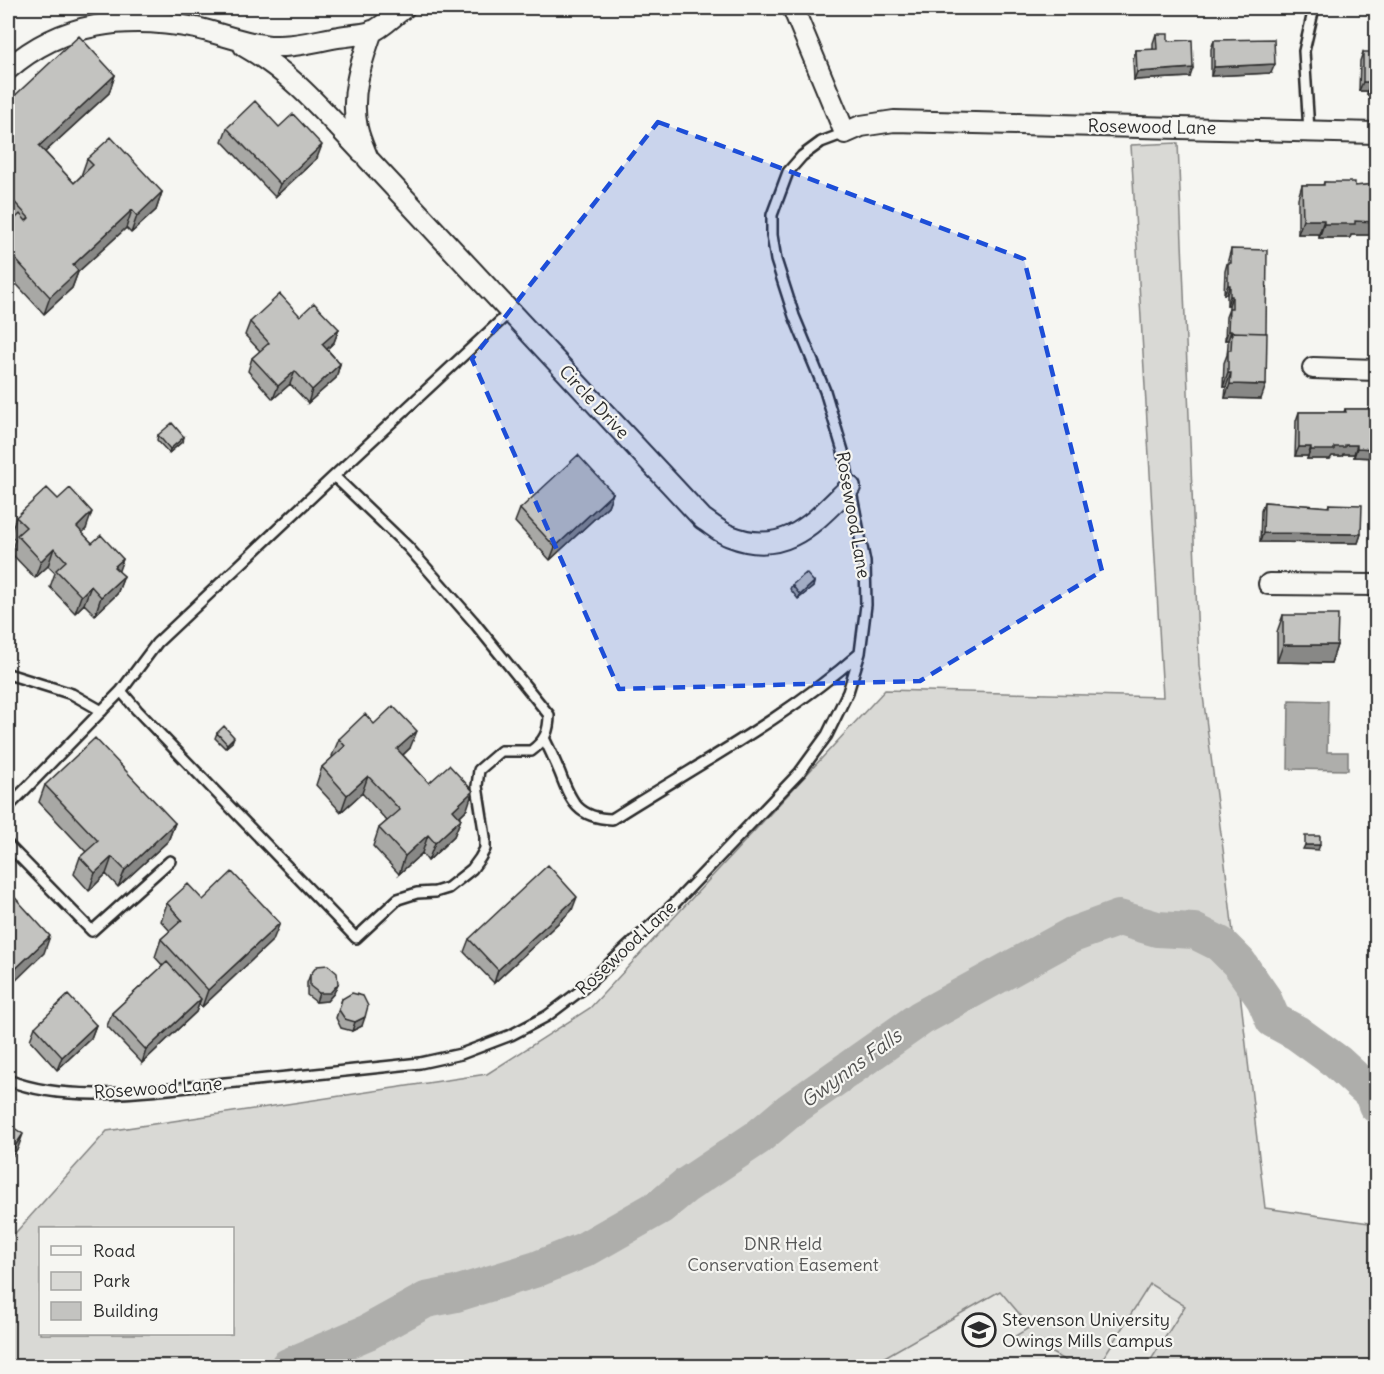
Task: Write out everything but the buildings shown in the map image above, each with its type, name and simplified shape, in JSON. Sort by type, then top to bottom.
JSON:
[{"type":"street","points":[[8,69],[18,60],[48,42],[73,31],[99,24],[130,21],[163,23],[198,28],[264,45],[298,45],[372,31],[404,8]]},
{"type":"street","points":[[793,8],[845,133]]},
{"type":"street","name":"Circle Drive","points":[[368,159],[357,128],[354,97],[359,68],[372,31]]},
{"type":"street","name":"Circle Drive","points":[[231,38],[262,56],[302,88],[703,519],[729,536],[755,543],[789,539],[808,528],[850,487]]},
{"type":"street","name":"Rosewood Lane","points":[[845,133],[861,126],[894,121],[1377,133]]},
{"type":"street","points":[[1313,368],[1377,370]]},
{"type":"street","points":[[1269,584],[1377,585]]},
{"type":"lane","points":[[1309,131],[1304,51],[1314,8]]},
{"type":"lane","name":"Rosewood Lane","points":[[8,1080],[58,1094],[141,1092],[420,1063],[461,1054],[511,1035],[547,1016],[580,991],[675,903],[800,772],[826,735],[848,692],[860,653],[866,605],[865,562],[843,451],[825,391],[794,316],[776,260],[771,234],[772,215],[788,172],[802,156],[821,142],[845,133]]},
{"type":"lane","points":[[8,807],[121,691],[157,643],[510,312]]},
{"type":"lane","points":[[121,691],[137,711],[356,938],[398,899],[448,888],[471,869],[485,849],[483,818],[477,786],[479,770],[501,752],[531,751],[544,738],[549,728],[549,715],[501,655],[408,547],[334,476]]},
{"type":"lane","points":[[544,738],[568,794],[575,804],[585,813],[596,818],[612,819],[827,681],[860,653]]},
{"type":"lane","points":[[8,674],[72,694],[102,711]]},
{"type":"lane","points":[[8,845],[92,932],[170,861]]},
{"type":"highlighted area","points":[[658,122],[1024,259],[1102,571],[920,681],[619,689],[472,359]]},
{"type":"shaded area","points":[[1289,700],[1328,701],[1327,752],[1348,752],[1348,770],[1288,769]]},
{"type":"shaded area","name":"Stevenson University Owings Mills Campus","points":[[1150,1284],[1185,1306],[1147,1366],[1098,1366]]},
{"type":"shaded area","name":"Stevenson University Owings Mills Campus","points":[[1000,1291],[1023,1318],[1038,1323],[1013,1338],[1047,1350],[1074,1366],[869,1366]]},
{"type":"green space","name":"DNR Held Conservation Easement","points":[[1178,143],[1199,665],[1226,872],[1265,1208],[1376,1224],[1376,1366],[1147,1366],[1185,1306],[1150,1284],[1098,1366],[1074,1366],[1047,1350],[1012,1338],[1037,1323],[1023,1318],[1000,1291],[869,1366],[8,1366],[8,1241],[107,1131],[487,1074],[590,1008],[885,690],[1163,697],[1131,145]]},
{"type":"waterway","name":"Gwynns Falls","points":[[288,1366],[368,1332],[426,1300],[456,1294],[537,1269],[584,1250],[661,1206],[685,1186],[757,1138],[789,1111],[921,1018],[1072,935],[1119,918],[1157,929],[1194,931],[1220,944],[1239,963],[1264,999],[1273,1020],[1297,1033],[1337,1062],[1372,1094],[1376,1105]]},
{"type":"place","name":"Stevenson University Owings Mills Campus","points":[[979,1330]]}]
